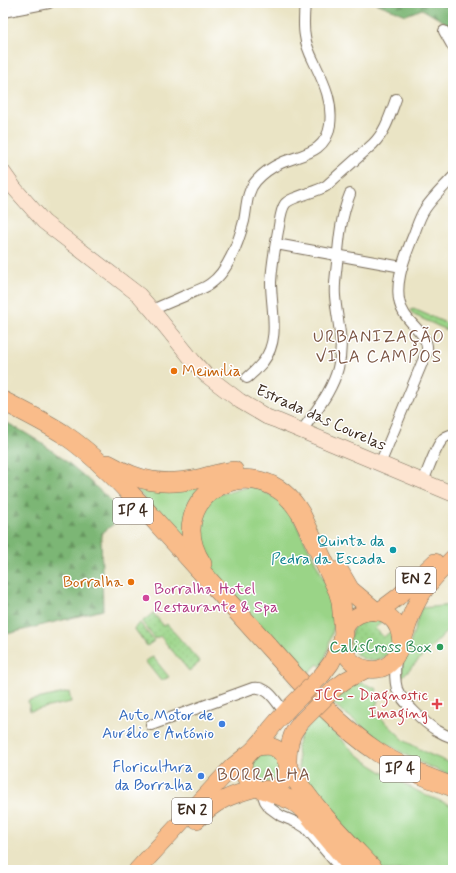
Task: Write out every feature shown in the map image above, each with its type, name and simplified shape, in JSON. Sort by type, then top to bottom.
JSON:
[{"type":"highway","name":"IP 4","points":[[3,402],[19,409],[62,433],[80,446],[114,478],[327,710],[355,735],[381,754],[404,767],[453,787]]},
{"type":"highway","name":"IP 4","points":[[3,414],[25,424],[48,438],[70,452],[90,468],[142,520],[322,716],[336,728],[395,767],[453,792]]},
{"type":"highway","points":[[80,446],[124,473],[150,481],[177,482],[239,470],[258,471],[277,479],[289,488],[305,505],[349,589],[376,611]]},
{"type":"highway","points":[[300,681],[268,640],[207,570],[197,556],[191,538],[191,524],[192,518],[204,497],[223,483],[246,479],[267,483],[285,495],[295,505],[301,514],[338,591],[340,598],[343,636]]},
{"type":"highway","points":[[350,738],[383,764],[402,776],[453,798]]},
{"type":"highway","points":[[288,765],[302,789],[374,870]]},
{"type":"highway","points":[[261,789],[293,801],[304,809],[354,870]]},
{"type":"main road","name":"Estrada das Courelas","points":[[3,172],[15,189],[42,220],[136,292],[203,372],[235,398],[267,417],[452,494]]},
{"type":"main road","name":"EN 2","points":[[376,611],[398,597],[453,546]]},
{"type":"main road","name":"EN 2","points":[[151,870],[195,822],[211,807],[233,794],[261,789],[273,789],[284,781],[287,774],[292,736],[295,729],[335,688],[346,680],[367,669],[384,667],[390,663],[398,651],[411,615],[420,598],[432,580],[453,558]]},
{"type":"main road","name":"EN 2","points":[[261,789],[250,784],[246,779],[243,766],[245,760],[273,726],[322,675],[331,663],[347,626],[352,619],[358,614],[366,612],[376,611],[386,614],[398,627],[401,635],[398,651]]},
{"type":"main road","points":[[343,636],[344,648],[352,662],[367,669]]},
{"type":"main road","points":[[252,751],[262,746],[275,748],[285,757],[288,765]]},
{"type":"main road","name":"EN 2","points":[[137,870],[232,768],[252,751]]},
{"type":"street","points":[[3,12],[49,3]]},
{"type":"street","points":[[152,310],[205,287],[214,281],[227,264],[238,242],[245,216],[248,196],[256,181],[270,169],[281,163],[317,149],[323,144],[327,137],[331,113],[329,98],[326,87],[310,53],[305,36],[305,3]]},
{"type":"street","points":[[444,31],[453,47]]},
{"type":"street","points":[[247,378],[262,363],[269,353],[273,341],[274,320],[271,284],[276,244],[285,204],[326,186],[373,144],[387,125],[396,99]]},
{"type":"street","points":[[380,464],[426,356],[428,348],[425,338],[405,315],[400,304],[398,295],[405,255],[423,212],[429,203],[453,177]]},
{"type":"street","points":[[302,431],[329,391],[338,367],[341,344],[335,298],[335,281],[343,213],[350,194]]},
{"type":"street","points":[[276,244],[402,267]]},
{"type":"street","points":[[423,481],[439,443],[444,438],[453,434]]},
{"type":"street","points":[[398,651],[396,683],[399,693],[431,727],[442,734],[453,738]]},
{"type":"street","points":[[151,725],[253,688],[263,688],[268,691],[287,711]]},
{"type":"street","points":[[261,789],[265,801],[270,808],[281,816],[306,828],[342,870]]},
{"type":"green space","points":[[376,3],[453,3],[453,27],[422,9],[406,15]]},
{"type":"green space","points":[[414,309],[453,326],[453,333],[414,315],[410,310]]},
{"type":"green space","points":[[3,421],[21,430],[53,451],[83,475],[125,515],[101,534],[103,610],[3,635]]},
{"type":"green space","points":[[206,480],[185,543],[130,482]]},
{"type":"green space","points":[[252,486],[279,499],[290,512],[327,585],[336,618],[326,656],[321,667],[318,664],[304,677],[211,571],[198,541],[204,509],[213,496]]},
{"type":"green space","points":[[453,605],[453,625],[402,677],[402,665],[421,608]]},
{"type":"green space","points":[[153,613],[164,626],[167,624],[200,662],[189,671],[160,636],[155,639],[142,622]]},
{"type":"green space","points":[[362,620],[384,620],[375,628],[384,637],[392,630],[394,643],[388,654],[381,659],[365,659],[358,655],[353,649],[350,641],[353,630]]},
{"type":"green space","points":[[140,623],[154,641],[147,646],[134,628]]},
{"type":"green space","points":[[153,657],[169,677],[161,681],[145,661]]},
{"type":"green space","points":[[354,683],[363,683],[377,689],[373,697],[378,700],[376,706],[377,714],[405,741],[431,755],[453,764],[453,776],[403,754],[360,725],[331,702]]},
{"type":"green space","points":[[69,692],[71,702],[30,711],[28,701]]},
{"type":"green space","points":[[317,716],[353,751],[371,765],[423,794],[453,806],[453,870],[377,870],[300,775],[297,747],[301,734]]},
{"type":"green space","points":[[273,754],[281,766],[277,779],[265,783],[252,774],[252,763],[258,755]]},
{"type":"place","name":"Meimilia","points":[[174,371]]},
{"type":"place","name":"Quinta da Pedra da Escada","points":[[393,550]]},
{"type":"place","name":"Borralha","points":[[131,582]]},
{"type":"place","name":"Borralha Hotel Restaurante & Spa","points":[[146,598]]},
{"type":"place","name":"CalisCross Box","points":[[440,647]]},
{"type":"place","name":"JCC - Diagnostic Imaging","points":[[437,704]]},
{"type":"place","name":"Auto Motor de Aurélio e António","points":[[222,724]]},
{"type":"place","name":"Floricultura da Borralha","points":[[201,776]]},
{"type":"district","name":"URBANIZAÇÃO VILA CAMPOS","points":[[379,347]]},
{"type":"district","name":"BORRALHA","points":[[264,775]]}]
